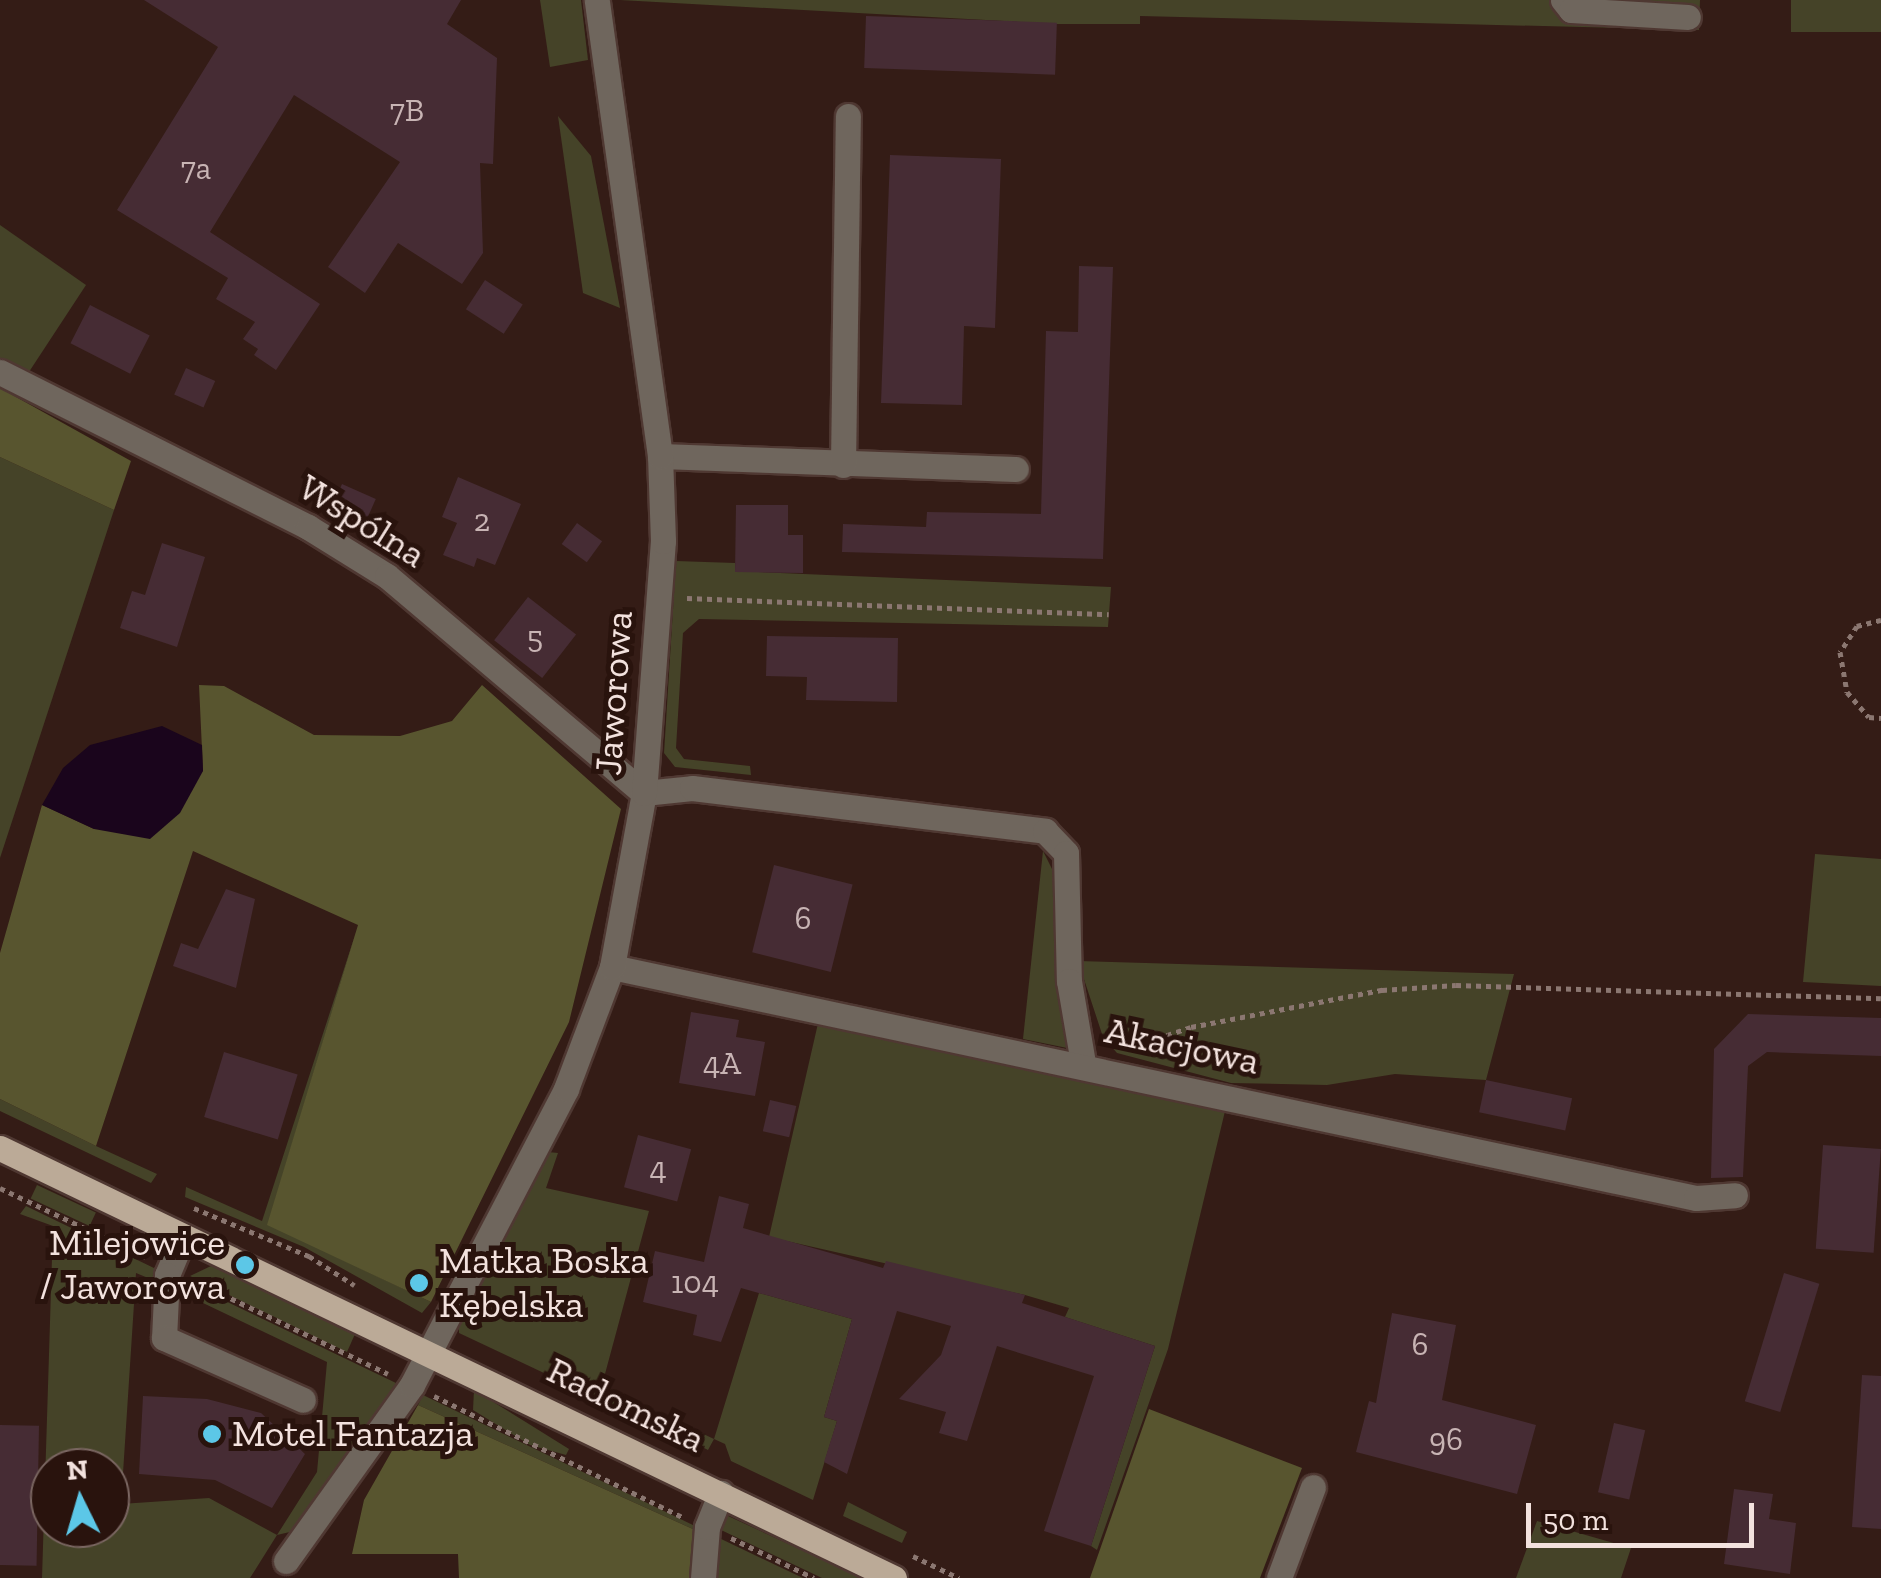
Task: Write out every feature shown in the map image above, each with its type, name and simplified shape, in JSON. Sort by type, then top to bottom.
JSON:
[{"type":"main road","name":"Radomska","points":[[0,1148],[894,1578]]},
{"type":"street","name":"Jaworowa","points":[[286,1561],[412,1386],[566,1089],[612,967],[644,793],[659,597],[660,456],[597,0]]},
{"type":"street","points":[[1563,0],[1571,10],[1688,17]]},
{"type":"street","points":[[843,465],[848,116]]},
{"type":"street","name":"Wspólna","points":[[0,372],[308,527],[387,576],[644,793]]},
{"type":"street","points":[[660,456],[1016,470]]},
{"type":"street","points":[[644,793],[692,788],[1046,831],[1066,853],[1069,981],[1083,1063]]},
{"type":"street","name":"Akacjowa","points":[[612,967],[1083,1063],[1696,1198],[1735,1195]]},
{"type":"street","points":[[183,1236],[170,1269],[164,1338],[304,1400]]},
{"type":"street","points":[[1280,1578],[1313,1487]]},
{"type":"street","points":[[703,1578],[707,1526],[721,1493]]},
{"type":"path","points":[[659,597],[1109,614]]},
{"type":"path","points":[[1881,620],[1856,626],[1840,652],[1847,692],[1869,717],[1881,718]]},
{"type":"path","points":[[1083,1063],[1191,1027],[1382,990],[1456,985],[1881,998]]},
{"type":"path","points":[[0,1188],[814,1578]]},
{"type":"path","points":[[184,1205],[309,1256],[358,1288]]},
{"type":"shaded area","points":[[540,0],[581,0],[588,60],[550,67]]},
{"type":"shaded area","points":[[620,0],[1700,0],[1699,30],[1140,16],[1140,24],[1057,24]]},
{"type":"shaded area","points":[[1791,0],[1881,0],[1881,32],[1791,32]]},
{"type":"shaded area","points":[[558,116],[591,156],[620,308],[583,293]]},
{"type":"shaded area","points":[[0,225],[86,285],[25,378],[0,365]]},
{"type":"shaded area","points":[[0,388],[131,461],[114,510],[0,457]]},
{"type":"shaded area","points":[[0,457],[114,510],[0,858]]},
{"type":"shaded area","points":[[676,561],[735,563],[735,571],[1111,587],[1108,627],[699,619],[683,633],[676,748],[684,759],[750,766],[751,775],[675,767],[664,753]]},
{"type":"shaded area","points":[[199,685],[224,686],[314,735],[400,736],[452,721],[482,685],[621,809],[569,1022],[431,1302],[267,1225],[358,925],[193,851],[96,1146],[0,1099],[0,953],[42,805],[94,829],[203,771]]},
{"type":"shaded area","points":[[162,726],[202,745],[203,771],[180,813],[150,839],[94,829],[42,805],[63,768],[90,745]]},
{"type":"shaded area","points":[[1043,851],[1055,875],[1072,1049],[1023,1039]]},
{"type":"shaded area","points":[[1815,854],[1881,859],[1881,986],[1803,982]]},
{"type":"shaded area","points":[[358,926],[268,1224],[431,1302],[422,1313],[304,1247],[185,1197],[186,1187],[262,1221]]},
{"type":"shaded area","points":[[1078,961],[1514,974],[1486,1080],[1395,1074],[1327,1085],[1231,1083],[1117,1053],[1103,1037]]},
{"type":"shaded area","points":[[819,1019],[1226,1107],[1168,1349],[1097,1550],[1091,1546],[1155,1346],[1065,1317],[1069,1308],[1025,1295],[769,1237]]},
{"type":"shaded area","points":[[0,1099],[157,1174],[151,1183],[0,1111]]},
{"type":"shaded area","points":[[548,1152],[558,1153],[546,1188],[649,1211],[602,1385],[642,1406],[637,1417],[459,1333],[459,1307]]},
{"type":"shaded area","points":[[37,1185],[96,1212],[90,1226],[31,1199]]},
{"type":"shaded area","points":[[26,1206],[156,1269],[153,1280],[136,1273],[125,1448],[46,1448],[53,1226],[20,1214]]},
{"type":"shaded area","points":[[211,1266],[355,1334],[347,1352],[190,1276]]},
{"type":"shaded area","points":[[186,1282],[396,1383],[294,1531],[277,1535],[317,1472],[327,1362],[182,1293]]},
{"type":"shaded area","points":[[759,1293],[852,1319],[824,1417],[837,1421],[813,1500],[731,1461],[725,1444],[714,1439]]},
{"type":"shaded area","points":[[474,1390],[569,1449],[566,1455],[530,1445],[473,1410]]},
{"type":"shaded area","points":[[423,1395],[695,1526],[695,1530],[418,1405]]},
{"type":"shaded area","points":[[418,1405],[695,1530],[692,1578],[459,1578],[458,1554],[352,1554],[364,1500]]},
{"type":"shaded area","points":[[1149,1409],[1302,1468],[1260,1578],[1090,1578]]},
{"type":"shaded area","points":[[663,1415],[714,1439],[708,1450],[659,1425]]},
{"type":"shaded area","points":[[209,1498],[277,1535],[250,1578],[42,1578],[43,1548],[130,1548],[130,1503]]},
{"type":"shaded area","points":[[848,1502],[907,1532],[902,1543],[843,1516]]},
{"type":"shaded area","points":[[726,1515],[862,1578],[822,1578],[719,1529]]},
{"type":"shaded area","points":[[1537,1521],[1631,1548],[1621,1578],[1516,1578]]},
{"type":"shaded area","points":[[717,1537],[803,1578],[709,1578]]},
{"type":"building","points":[[144,0],[461,0],[447,24],[497,58],[493,164],[480,163],[483,253],[462,284],[398,243],[365,293],[328,267],[400,162],[294,95],[210,232],[320,304],[276,370],[254,355],[258,349],[243,339],[255,322],[216,299],[228,278],[117,210],[218,47]]},
{"type":"building","points":[[866,16],[1057,23],[1055,75],[864,68]]},
{"type":"building","points":[[890,155],[1001,159],[995,328],[964,326],[962,405],[881,403]]},
{"type":"building","points":[[1079,266],[1113,267],[1103,559],[842,552],[843,524],[926,527],[927,512],[1041,514],[1046,331],[1078,332]]},
{"type":"building","points":[[485,280],[523,305],[504,334],[466,309]]},
{"type":"building","points":[[90,305],[150,335],[130,374],[70,343]]},
{"type":"building","points":[[186,368],[215,381],[203,408],[174,394]]},
{"type":"building","points":[[458,477],[521,504],[495,565],[477,558],[474,567],[443,555],[457,523],[442,517]]},
{"type":"building","points":[[342,484],[376,499],[360,534],[327,519]]},
{"type":"building","points":[[736,505],[788,505],[788,535],[803,535],[803,573],[735,572]]},
{"type":"building","points":[[577,523],[602,541],[587,562],[562,544]]},
{"type":"building","points":[[162,543],[205,557],[177,647],[120,628],[132,591],[145,595]]},
{"type":"building","points":[[528,597],[576,635],[542,678],[494,640]]},
{"type":"building","points":[[767,636],[898,638],[897,702],[806,700],[807,677],[766,676]]},
{"type":"building","points":[[774,865],[853,885],[831,972],[752,952]]},
{"type":"building","points":[[226,889],[255,899],[236,988],[173,966],[181,943],[198,949]]},
{"type":"building","points":[[691,1012],[739,1020],[736,1037],[765,1042],[755,1096],[679,1083]]},
{"type":"building","points":[[1748,1014],[1881,1018],[1881,1056],[1767,1052],[1748,1066],[1743,1177],[1711,1178],[1714,1049]]},
{"type":"building","points":[[224,1052],[298,1075],[278,1140],[204,1117]]},
{"type":"building","points":[[1486,1080],[1572,1098],[1565,1131],[1479,1112]]},
{"type":"building","points":[[770,1100],[796,1106],[789,1137],[763,1131]]},
{"type":"building","points":[[638,1135],[691,1149],[677,1201],[624,1187]]},
{"type":"building","points":[[1823,1145],[1881,1149],[1874,1253],[1816,1249]]},
{"type":"building","points":[[719,1196],[749,1204],[743,1228],[883,1268],[886,1261],[1025,1295],[1022,1303],[1155,1346],[1091,1546],[1044,1531],[1094,1376],[997,1346],[967,1441],[939,1433],[946,1412],[899,1399],[941,1355],[951,1326],[897,1311],[847,1474],[824,1462],[837,1421],[824,1417],[852,1319],[741,1288],[721,1342],[693,1335],[697,1315],[643,1302],[655,1251],[704,1262]]},
{"type":"building","points":[[1784,1273],[1819,1284],[1780,1412],[1745,1401]]},
{"type":"building","points":[[1392,1313],[1456,1325],[1442,1400],[1536,1425],[1517,1494],[1356,1452],[1369,1401],[1376,1403]]},
{"type":"building","points":[[1862,1375],[1881,1376],[1881,1529],[1852,1527]]},
{"type":"building","name":"Motel Fantazja","points":[[143,1396],[207,1399],[261,1413],[305,1454],[272,1508],[215,1480],[139,1474]]},
{"type":"building","points":[[1614,1423],[1645,1430],[1629,1499],[1598,1492]]},
{"type":"building","points":[[0,1425],[39,1426],[39,1448],[30,1448],[30,1548],[37,1548],[37,1566],[0,1565]]},
{"type":"building","points":[[1734,1489],[1773,1494],[1769,1519],[1796,1523],[1790,1574],[1724,1564]]},
{"type":"place","name":"Milejowice / Jaworowa","points":[[245,1265]]},
{"type":"place","name":"Matka Boska Kębelska","points":[[419,1283]]},
{"type":"place","name":"Motel Fantazja","points":[[212,1434]]}]
